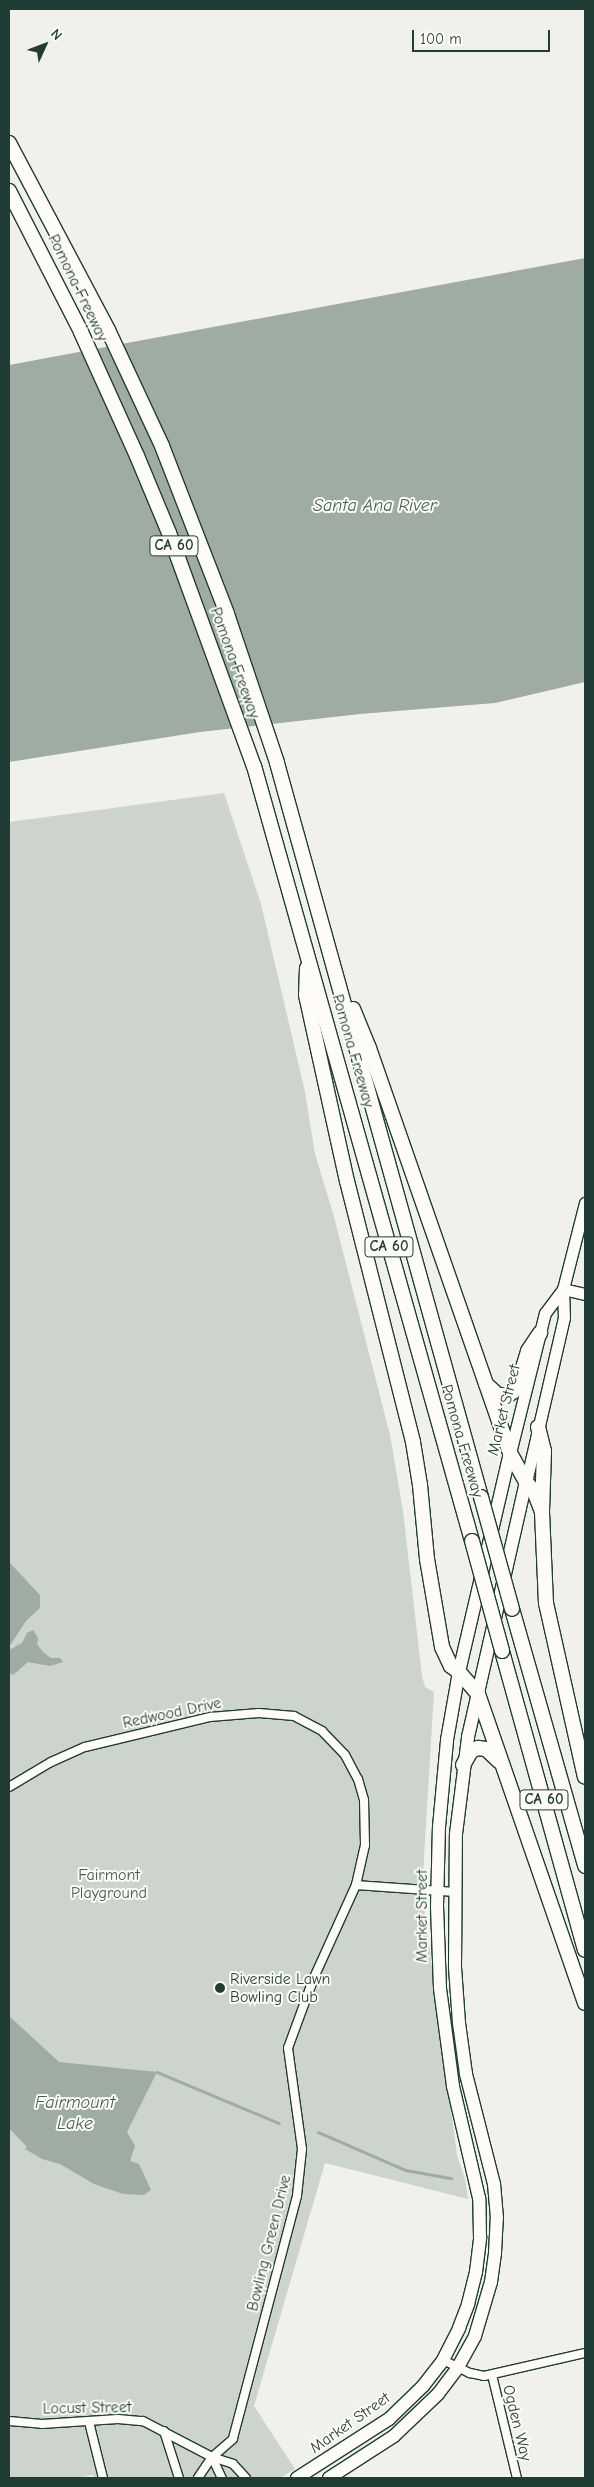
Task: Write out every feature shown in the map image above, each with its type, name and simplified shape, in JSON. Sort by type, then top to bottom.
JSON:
[{"type":"highway","name":"Pomona Freeway","points":[[9,143],[108,330],[176,482],[227,614],[277,763],[585,1866]]},
{"type":"highway","name":"Pomona Freeway","points":[[9,190],[81,332],[169,533],[254,766],[585,1950]]},
{"type":"highway","points":[[307,953],[306,995],[347,1181],[412,1442],[420,1485],[429,1576],[442,1647],[449,1664],[459,1672],[478,1694],[585,2004]]},
{"type":"highway","points":[[331,956],[369,1048],[510,1453],[526,1482],[534,1491],[542,1512]]},
{"type":"highway","points":[[486,1384],[498,1395],[508,1395],[514,1392],[528,1351],[540,1332]]},
{"type":"highway","points":[[538,1427],[544,1451],[542,1512],[546,1602],[585,1777]]},
{"type":"highway","points":[[463,1764],[471,1751],[483,1748],[493,1755],[503,1768]]},
{"type":"main road","name":"Market Street","points":[[329,2478],[385,2443],[434,2399],[458,2367],[475,2336],[491,2282],[497,2218],[494,2184],[466,2074],[459,2022],[455,1968],[456,1834],[463,1764],[564,1318],[563,1289],[585,1203]]},
{"type":"main road","name":"Market Street","points":[[297,2478],[389,2418],[416,2394],[443,2360],[468,2304],[476,2272],[480,2237],[478,2198],[453,2086],[443,2022],[438,1966],[438,1891],[444,1771],[459,1672],[510,1453],[545,1313],[563,1289]]},
{"type":"main road","points":[[563,1289],[585,1294]]},
{"type":"street","name":"Redwood Drive","points":[[9,1787],[52,1762],[85,1747],[171,1725],[220,1715],[259,1713],[294,1716],[322,1731],[345,1755],[358,1779],[364,1800],[366,1819],[365,1844],[356,1885]]},
{"type":"street","points":[[356,1885],[455,1892]]},
{"type":"street","name":"Bowling Green Drive","points":[[212,2457],[233,2439],[297,2196],[302,2159],[288,2048],[313,1980],[356,1885]]},
{"type":"street","points":[[443,2360],[476,2375],[492,2375],[585,2353]]},
{"type":"street","name":"Ogden Way","points":[[492,2375],[517,2478]]},
{"type":"street","name":"Locust Street","points":[[9,2421],[42,2424],[89,2422],[118,2418],[143,2421],[212,2457],[233,2464],[246,2478]]},
{"type":"street","points":[[89,2422],[103,2478]]},
{"type":"street","points":[[164,2431],[178,2478]]},
{"type":"street","points":[[198,2478],[212,2457]]},
{"type":"street","points":[[212,2457],[222,2478]]},
{"type":"green space","name":"Fairmont Playground","points":[[224,793],[261,904],[305,1092],[315,1154],[333,1213],[390,1435],[403,1511],[422,1676],[425,1687],[434,1692],[422,1891],[457,2155],[465,2179],[468,2199],[325,2163],[254,2406],[295,2469],[280,2478],[94,2478],[93,2475],[77,2478],[9,2478],[9,822]]},
{"type":"water","name":"Santa Ana River","points":[[585,258],[585,682],[495,703],[360,714],[200,732],[9,762],[9,365]]},
{"type":"water","points":[[9,1562],[40,1595],[40,1608],[26,1621],[9,1647]]},
{"type":"water","points":[[33,1630],[38,1638],[37,1644],[43,1652],[51,1658],[60,1658],[63,1662],[50,1666],[28,1662],[13,1675],[9,1673],[9,1650],[22,1643],[27,1633]]},
{"type":"water","name":"Fairmount Lake","points":[[9,2016],[59,2062],[157,2072],[127,2132],[135,2146],[130,2161],[139,2164],[151,2190],[144,2195],[123,2194],[94,2184],[60,2164],[42,2159],[25,2149],[27,2147],[11,2130],[9,2131]]},
{"type":"waterway","points":[[157,2072],[279,2123]]},
{"type":"waterway","points":[[318,2132],[406,2170],[451,2178]]},
{"type":"place","name":"Riverside Lawn Bowling Club","points":[[220,1988]]}]
